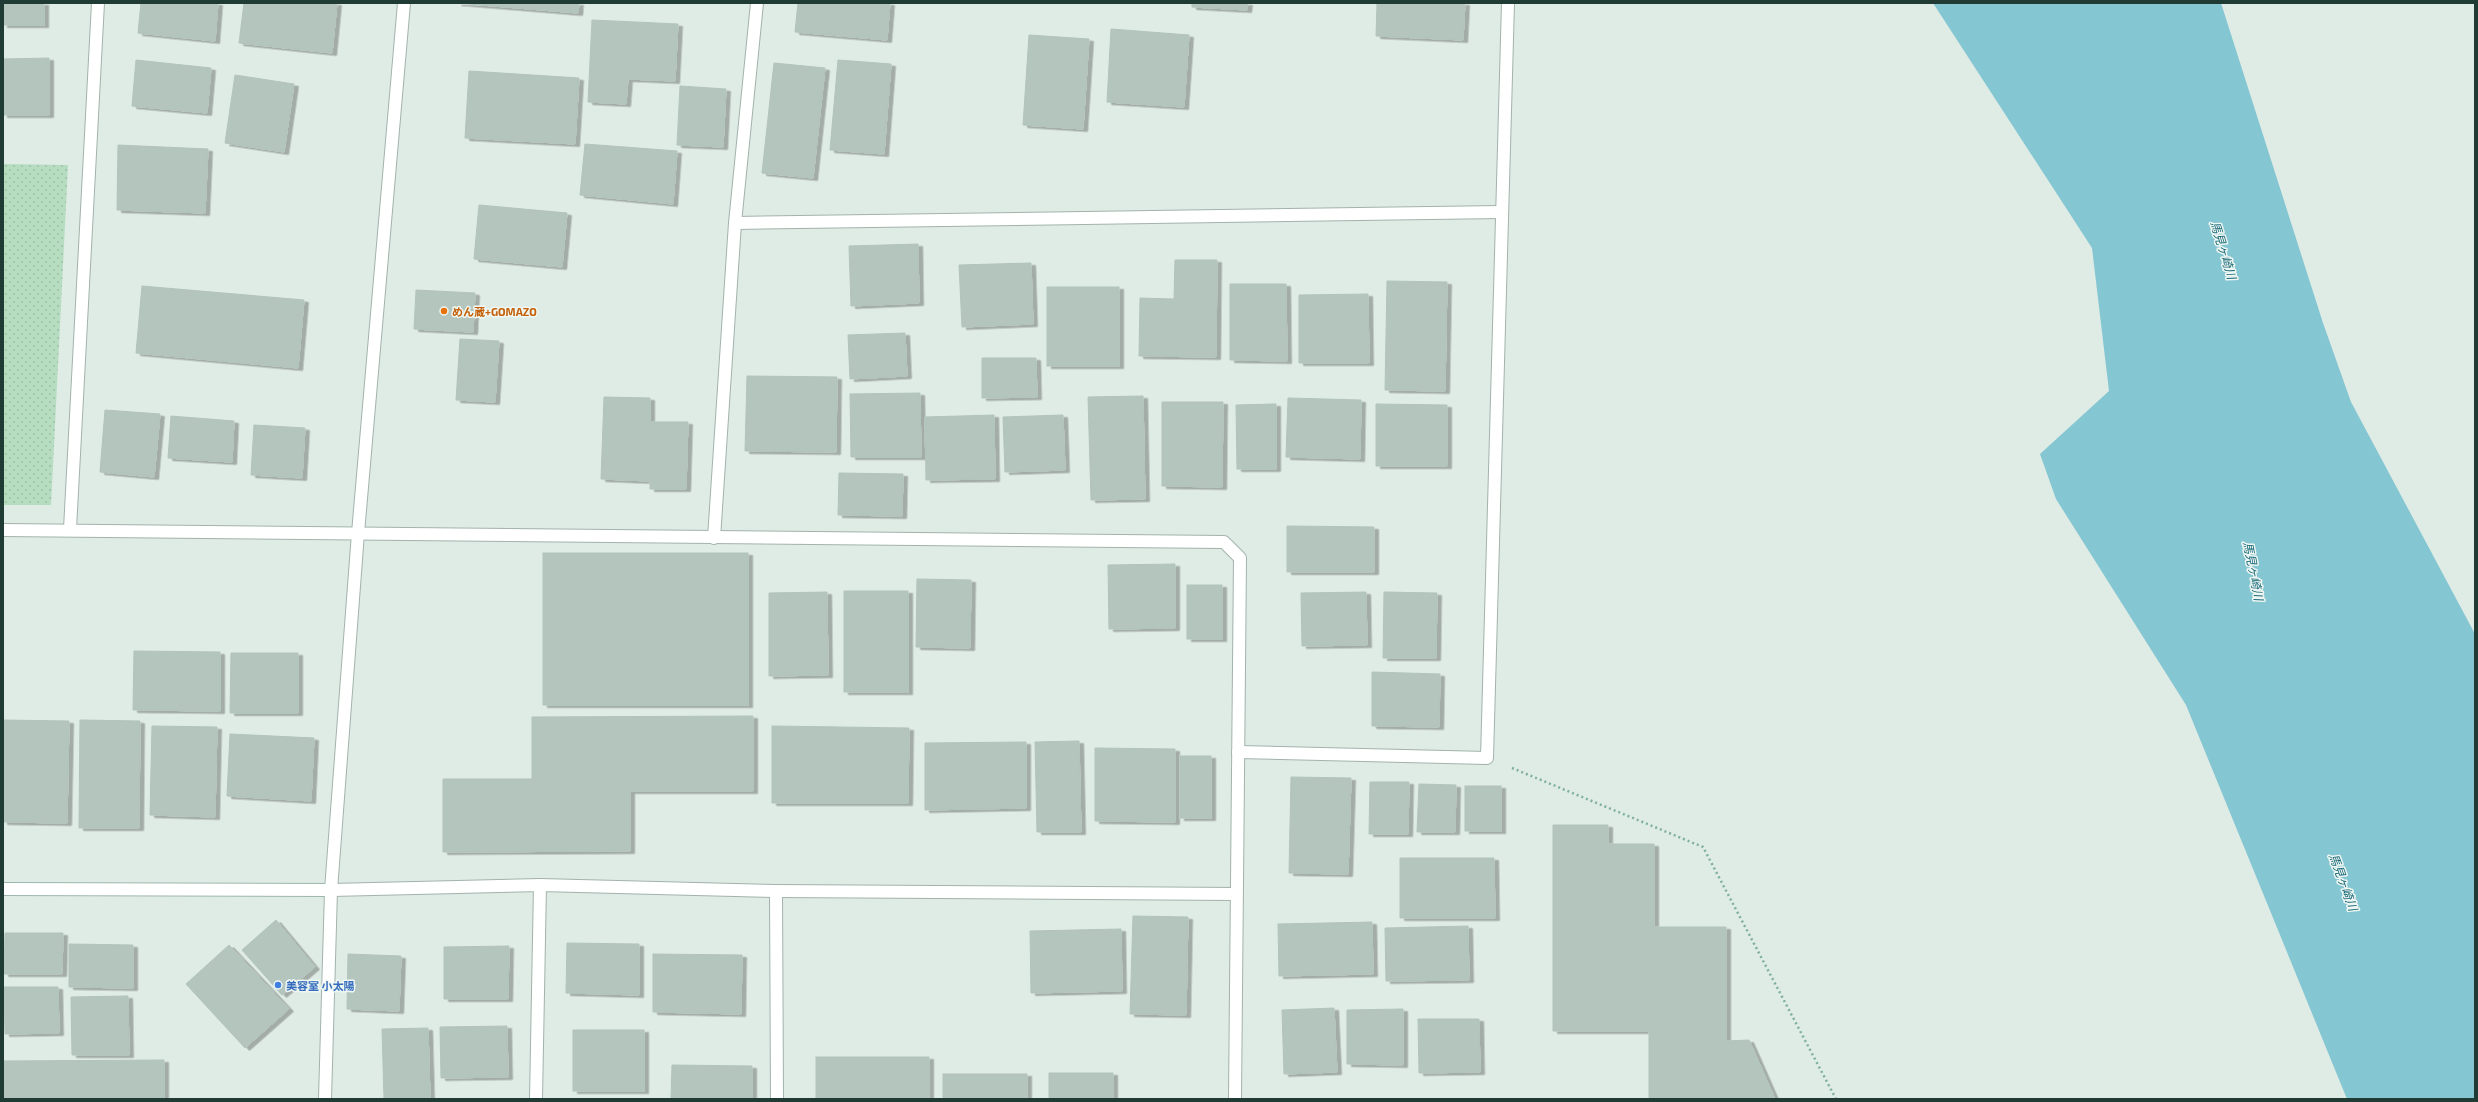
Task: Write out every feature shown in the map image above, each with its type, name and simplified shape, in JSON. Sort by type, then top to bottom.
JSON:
[{"type":"street","points":[[70,529],[98,3]]},
{"type":"street","points":[[325,1099],[331,890],[358,533],[404,3]]},
{"type":"street","points":[[714,538],[735,223],[757,3]]},
{"type":"street","points":[[1238,752],[1487,758],[1508,3]]},
{"type":"street","points":[[735,223],[1501,212]]},
{"type":"street","points":[[3,530],[70,529],[714,538],[1224,542],[1240,558],[1235,1099]]},
{"type":"street","points":[[536,1099],[540,885]]},
{"type":"street","points":[[3,889],[331,890],[540,885],[776,891],[1236,894]]},
{"type":"street","points":[[776,891],[777,1099]]},
{"type":"path","points":[[1487,758],[1703,847],[1836,1099]]},
{"type":"green space","points":[[3,164],[68,165],[51,505],[3,505]]},
{"type":"water","name":"馬見ヶ崎川","points":[[1933,3],[2221,3],[2323,323],[2351,402],[2475,634],[2475,1099],[2347,1099],[2186,705],[2056,499],[2040,454],[2109,391],[2092,248]]},
{"type":"building","points":[[3,3],[44,3],[44,25],[3,25]]},
{"type":"building","points":[[141,3],[218,3],[215,41],[138,33]]},
{"type":"building","points":[[244,3],[337,3],[332,53],[239,43]]},
{"type":"building","points":[[457,3],[579,3],[578,13]]},
{"type":"building","points":[[798,3],[890,3],[887,40],[795,32]]},
{"type":"building","points":[[1192,3],[1248,3],[1247,10],[1192,7]]},
{"type":"building","points":[[1377,3],[1465,3],[1463,40],[1376,36]]},
{"type":"building","points":[[592,20],[678,24],[675,81],[628,79],[626,104],[588,102]]},
{"type":"building","points":[[1111,29],[1189,35],[1184,107],[1107,102]]},
{"type":"building","points":[[1029,35],[1089,39],[1083,129],[1023,125]]},
{"type":"building","points":[[49,58],[49,115],[3,115],[3,59]]},
{"type":"building","points":[[136,60],[211,68],[207,113],[132,106]]},
{"type":"building","points":[[838,60],[891,64],[884,154],[830,150]]},
{"type":"building","points":[[774,63],[825,68],[813,178],[762,173]]},
{"type":"building","points":[[469,71],[579,78],[575,144],[465,138]]},
{"type":"building","points":[[235,75],[294,84],[284,152],[225,143]]},
{"type":"building","points":[[680,86],[726,89],[723,147],[677,145]]},
{"type":"building","points":[[585,144],[677,151],[673,204],[580,195]]},
{"type":"building","points":[[118,145],[208,149],[205,213],[117,210]]},
{"type":"building","points":[[479,205],[567,213],[562,267],[474,259]]},
{"type":"building","points":[[918,244],[919,303],[851,306],[849,246]]},
{"type":"building","points":[[1175,260],[1217,260],[1216,357],[1139,356],[1140,298],[1174,299]]},
{"type":"building","points":[[1031,263],[1033,324],[962,327],[959,265]]},
{"type":"building","points":[[1387,281],[1447,282],[1445,391],[1385,390]]},
{"type":"building","points":[[1230,284],[1286,284],[1287,361],[1230,360]]},
{"type":"building","points":[[142,286],[304,300],[298,368],[136,353]]},
{"type":"building","points":[[1047,287],[1119,287],[1119,366],[1047,366]]},
{"type":"building","name":"めん蔵+GOMAZO","points":[[416,290],[475,293],[473,332],[414,329]]},
{"type":"building","points":[[1368,294],[1369,363],[1299,363],[1299,295]]},
{"type":"building","points":[[905,333],[907,376],[850,379],[848,335]]},
{"type":"building","points":[[460,339],[499,341],[495,402],[456,400]]},
{"type":"building","points":[[982,358],[1036,358],[1037,397],[982,398]]},
{"type":"building","points":[[747,376],[837,377],[836,452],[745,451]]},
{"type":"building","points":[[920,393],[921,457],[851,457],[850,394]]},
{"type":"building","points":[[1143,396],[1145,499],[1091,500],[1088,397]]},
{"type":"building","points":[[604,397],[650,398],[650,422],[688,422],[686,489],[650,489],[650,481],[601,479]]},
{"type":"building","points":[[1288,398],[1361,400],[1360,459],[1286,457]]},
{"type":"building","points":[[1162,402],[1223,402],[1222,487],[1162,486]]},
{"type":"building","points":[[1276,404],[1276,469],[1237,469],[1236,405]]},
{"type":"building","points":[[1376,404],[1447,405],[1447,466],[1376,466]]},
{"type":"building","points":[[105,410],[160,414],[154,477],[100,472]]},
{"type":"building","points":[[994,415],[995,479],[926,480],[925,417]]},
{"type":"building","points":[[1063,415],[1065,470],[1005,472],[1003,417]]},
{"type":"building","points":[[171,416],[234,421],[232,462],[168,458]]},
{"type":"building","points":[[254,425],[305,428],[302,478],[251,475]]},
{"type":"building","points":[[839,473],[903,474],[902,516],[838,515]]},
{"type":"building","points":[[1287,526],[1374,527],[1374,572],[1287,572]]},
{"type":"building","points":[[543,553],[748,553],[748,705],[543,705]]},
{"type":"building","points":[[1175,564],[1175,628],[1109,629],[1108,565]]},
{"type":"building","points":[[917,579],[971,580],[970,648],[916,647]]},
{"type":"building","points":[[1187,585],[1222,585],[1222,639],[1187,639]]},
{"type":"building","points":[[844,591],[908,591],[908,692],[844,692]]},
{"type":"building","points":[[827,592],[828,675],[769,676],[769,593]]},
{"type":"building","points":[[1366,592],[1367,645],[1302,646],[1301,593]]},
{"type":"building","points":[[1384,592],[1437,593],[1436,658],[1383,658]]},
{"type":"building","points":[[134,651],[220,652],[220,711],[133,710]]},
{"type":"building","points":[[231,653],[298,653],[298,713],[230,713]]},
{"type":"building","points":[[1372,672],[1440,674],[1439,727],[1372,726]]},
{"type":"building","points":[[753,716],[753,791],[630,791],[630,851],[443,852],[443,779],[532,779],[532,717]]},
{"type":"building","points":[[3,720],[69,721],[67,823],[3,822]]},
{"type":"building","points":[[80,720],[140,721],[139,828],[79,828]]},
{"type":"building","points":[[152,726],[217,727],[215,817],[150,815]]},
{"type":"building","points":[[772,726],[909,728],[908,803],[772,803]]},
{"type":"building","points":[[230,734],[314,738],[311,801],[227,796]]},
{"type":"building","points":[[1079,741],[1081,832],[1037,832],[1035,742]]},
{"type":"building","points":[[1026,742],[1026,808],[925,810],[925,743]]},
{"type":"building","points":[[1095,748],[1175,749],[1175,822],[1095,821]]},
{"type":"building","points":[[1180,756],[1211,756],[1211,818],[1180,818]]},
{"type":"building","points":[[1291,777],[1351,778],[1348,874],[1289,873]]},
{"type":"building","points":[[1370,782],[1409,782],[1408,834],[1369,834]]},
{"type":"building","points":[[1419,784],[1456,785],[1455,832],[1417,832]]},
{"type":"building","points":[[1465,786],[1501,786],[1501,831],[1465,831]]},
{"type":"building","points":[[1553,825],[1608,825],[1608,844],[1654,844],[1654,927],[1726,927],[1726,1041],[1749,1040],[1775,1099],[1649,1099],[1649,1031],[1553,1031]]},
{"type":"building","points":[[1400,858],[1494,858],[1495,918],[1400,918]]},
{"type":"building","points":[[1133,916],[1188,917],[1186,1015],[1130,1014]]},
{"type":"building","points":[[276,920],[315,967],[282,995],[242,950]]},
{"type":"building","points":[[1372,922],[1373,974],[1279,976],[1278,924]]},
{"type":"building","points":[[1468,926],[1469,980],[1386,981],[1385,928]]},
{"type":"building","points":[[1121,929],[1122,991],[1031,993],[1030,931]]},
{"type":"building","points":[[5,933],[63,933],[62,974],[4,974]]},
{"type":"building","points":[[567,943],[639,944],[639,995],[566,993]]},
{"type":"building","points":[[69,944],[133,945],[133,988],[69,987]]},
{"type":"building","points":[[229,945],[289,1009],[245,1048],[186,984]]},
{"type":"building","points":[[509,946],[508,999],[444,999],[444,947]]},
{"type":"building","points":[[348,954],[401,956],[399,1011],[347,1009]]},
{"type":"building","points":[[653,954],[742,955],[741,1014],[653,1012]]},
{"type":"building","points":[[4,987],[58,987],[59,1033],[5,1034]]},
{"type":"building","points":[[128,996],[129,1055],[72,1055],[71,997]]},
{"type":"building","points":[[1334,1008],[1337,1072],[1284,1074],[1282,1010]]},
{"type":"building","points":[[1403,1009],[1403,1065],[1347,1064],[1347,1010]]},
{"type":"building","points":[[1418,1019],[1479,1019],[1480,1072],[1419,1073]]},
{"type":"building","points":[[507,1026],[508,1077],[441,1078],[440,1027]]},
{"type":"building","points":[[428,1028],[430,1098],[384,1099],[382,1029]]},
{"type":"building","points":[[573,1030],[644,1030],[644,1091],[573,1091]]},
{"type":"building","points":[[816,1057],[929,1057],[929,1099],[816,1099]]},
{"type":"building","points":[[164,1060],[164,1099],[3,1099],[3,1061]]},
{"type":"building","points":[[672,1065],[752,1066],[752,1099],[671,1099]]},
{"type":"building","points":[[1049,1073],[1113,1073],[1113,1099],[1049,1099]]},
{"type":"building","points":[[943,1074],[1027,1074],[1027,1099],[943,1099]]},
{"type":"place","name":"めん蔵+GOMAZO","points":[[444,311]]},
{"type":"place","name":"美容室 小太陽","points":[[278,985]]}]
